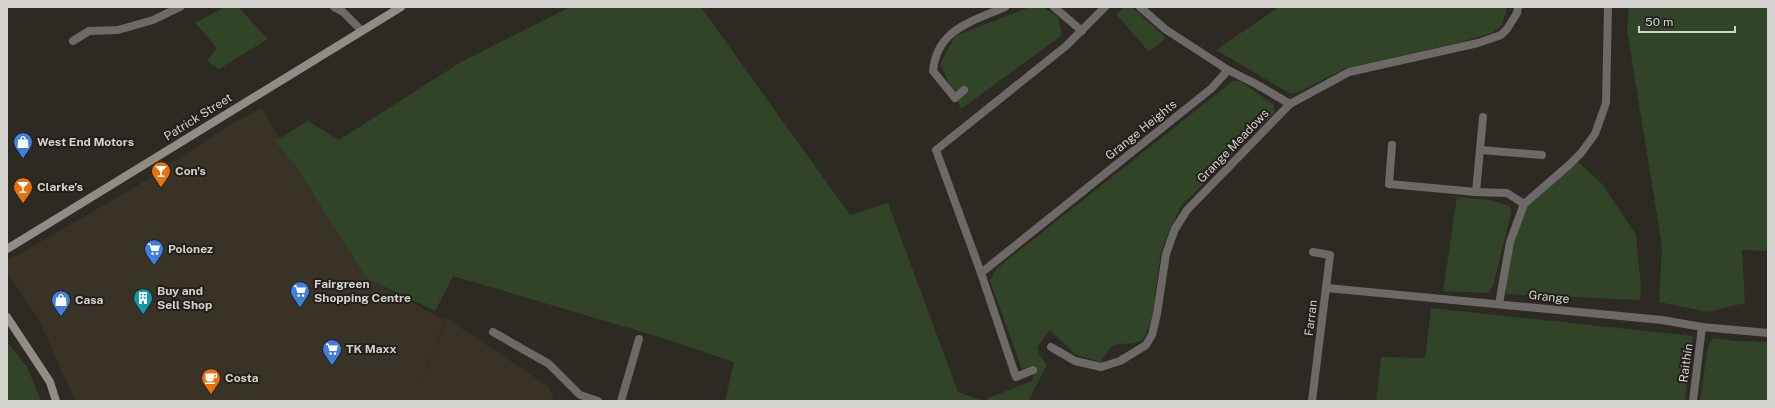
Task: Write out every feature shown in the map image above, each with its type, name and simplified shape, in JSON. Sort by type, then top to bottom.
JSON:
[{"type":"main road","name":"Patrick Street","points":[[7,249],[401,7]]},
{"type":"main road","points":[[7,317],[50,382],[56,401]]},
{"type":"street","points":[[73,41],[89,31],[118,30],[153,20],[180,7]]},
{"type":"street","points":[[334,7],[343,12],[362,31]]},
{"type":"street","points":[[964,90],[955,98],[933,71],[934,58],[939,47],[952,32],[1005,7]]},
{"type":"street","points":[[1054,7],[1082,31]]},
{"type":"street","points":[[1033,370],[1016,377],[981,273],[936,150],[1066,46],[1105,7]]},
{"type":"street","points":[[1140,7],[1165,29],[1228,70],[1290,104]]},
{"type":"street","name":"Grange Meadows","points":[[1051,347],[1075,362],[1101,367],[1120,360],[1146,345],[1152,335],[1157,314],[1166,254],[1176,229],[1187,210],[1290,104],[1349,72],[1478,43],[1501,34],[1507,29],[1517,13],[1518,7]]},
{"type":"street","points":[[1499,304],[1510,242],[1524,204],[1581,153],[1594,134],[1606,103],[1608,7]]},
{"type":"street","name":"Grange Heights","points":[[981,273],[1212,88],[1228,70]]},
{"type":"street","points":[[1476,192],[1483,117]]},
{"type":"street","points":[[1392,145],[1389,184],[1476,192],[1507,193],[1524,204]]},
{"type":"street","points":[[1481,150],[1542,155]]},
{"type":"street","name":"Farran","points":[[1312,401],[1330,255],[1313,252]]},
{"type":"street","name":"Grange","points":[[1327,288],[1662,320],[1702,327],[1768,333]]},
{"type":"street","name":"Raithín","points":[[1693,401],[1702,327]]},
{"type":"street","points":[[493,332],[549,364],[580,395],[598,401]]},
{"type":"street","points":[[621,401],[639,339]]},
{"type":"shaded area","points":[[262,108],[297,168],[366,278],[444,320],[419,391],[446,318],[549,387],[554,401],[75,401],[40,322],[7,272],[7,261],[137,186],[233,123]]},
{"type":"green space","points":[[225,7],[238,7],[268,39],[219,69],[207,61],[217,48],[195,23]]},
{"type":"green space","points":[[570,7],[701,7],[850,215],[888,203],[958,392],[984,401],[725,401],[734,362],[666,339],[453,276],[435,311],[366,278],[297,168],[275,141],[308,121],[339,140],[461,62]]},
{"type":"green space","points":[[1030,7],[1043,7],[1058,17],[1062,35],[961,109],[940,64],[955,36]]},
{"type":"green space","points":[[1125,7],[1132,7],[1166,38],[1149,52],[1116,14]]},
{"type":"green space","points":[[1279,7],[1505,7],[1507,9],[1502,25],[1492,33],[1457,43],[1346,68],[1301,91],[1291,94],[1216,50]]},
{"type":"green space","points":[[1629,7],[1768,7],[1768,251],[1742,250],[1745,303],[1708,312],[1659,302],[1662,246],[1627,30]]},
{"type":"green space","points":[[1233,81],[1240,81],[1274,105],[1274,113],[1181,206],[1161,251],[1152,319],[1143,340],[1136,343],[1116,345],[1106,353],[1101,362],[1076,355],[1050,330],[1037,347],[1039,354],[1047,365],[1028,401],[992,401],[986,399],[1032,381],[1036,365],[1022,369],[990,281],[996,269]]},
{"type":"green space","points":[[1575,159],[1602,184],[1636,235],[1641,287],[1640,300],[1506,294],[1506,264],[1519,214]]},
{"type":"green space","points":[[1457,197],[1490,200],[1510,206],[1511,213],[1493,286],[1488,293],[1443,291]]},
{"type":"green space","points":[[1431,308],[1693,336],[1685,401],[1376,401],[1381,357],[1425,358]]},
{"type":"green space","points":[[1713,338],[1735,341],[1768,342],[1768,401],[1700,401],[1708,346]]},
{"type":"green space","points":[[7,342],[27,367],[41,401],[7,401]]},
{"type":"place","name":"West End Motors","points":[[23,159]]},
{"type":"place","name":"Con's","points":[[161,188]]},
{"type":"place","name":"Clarke’s","points":[[23,204]]},
{"type":"place","name":"Polonez","points":[[154,266]]},
{"type":"place","name":"Fairgreen Shopping Centre","points":[[300,308]]},
{"type":"place","name":"Buy and Sell Shop","points":[[143,315]]},
{"type":"place","name":"Casa","points":[[61,317]]},
{"type":"place","name":"TK Maxx","points":[[332,366]]},
{"type":"place","name":"Costa","points":[[211,395]]}]
